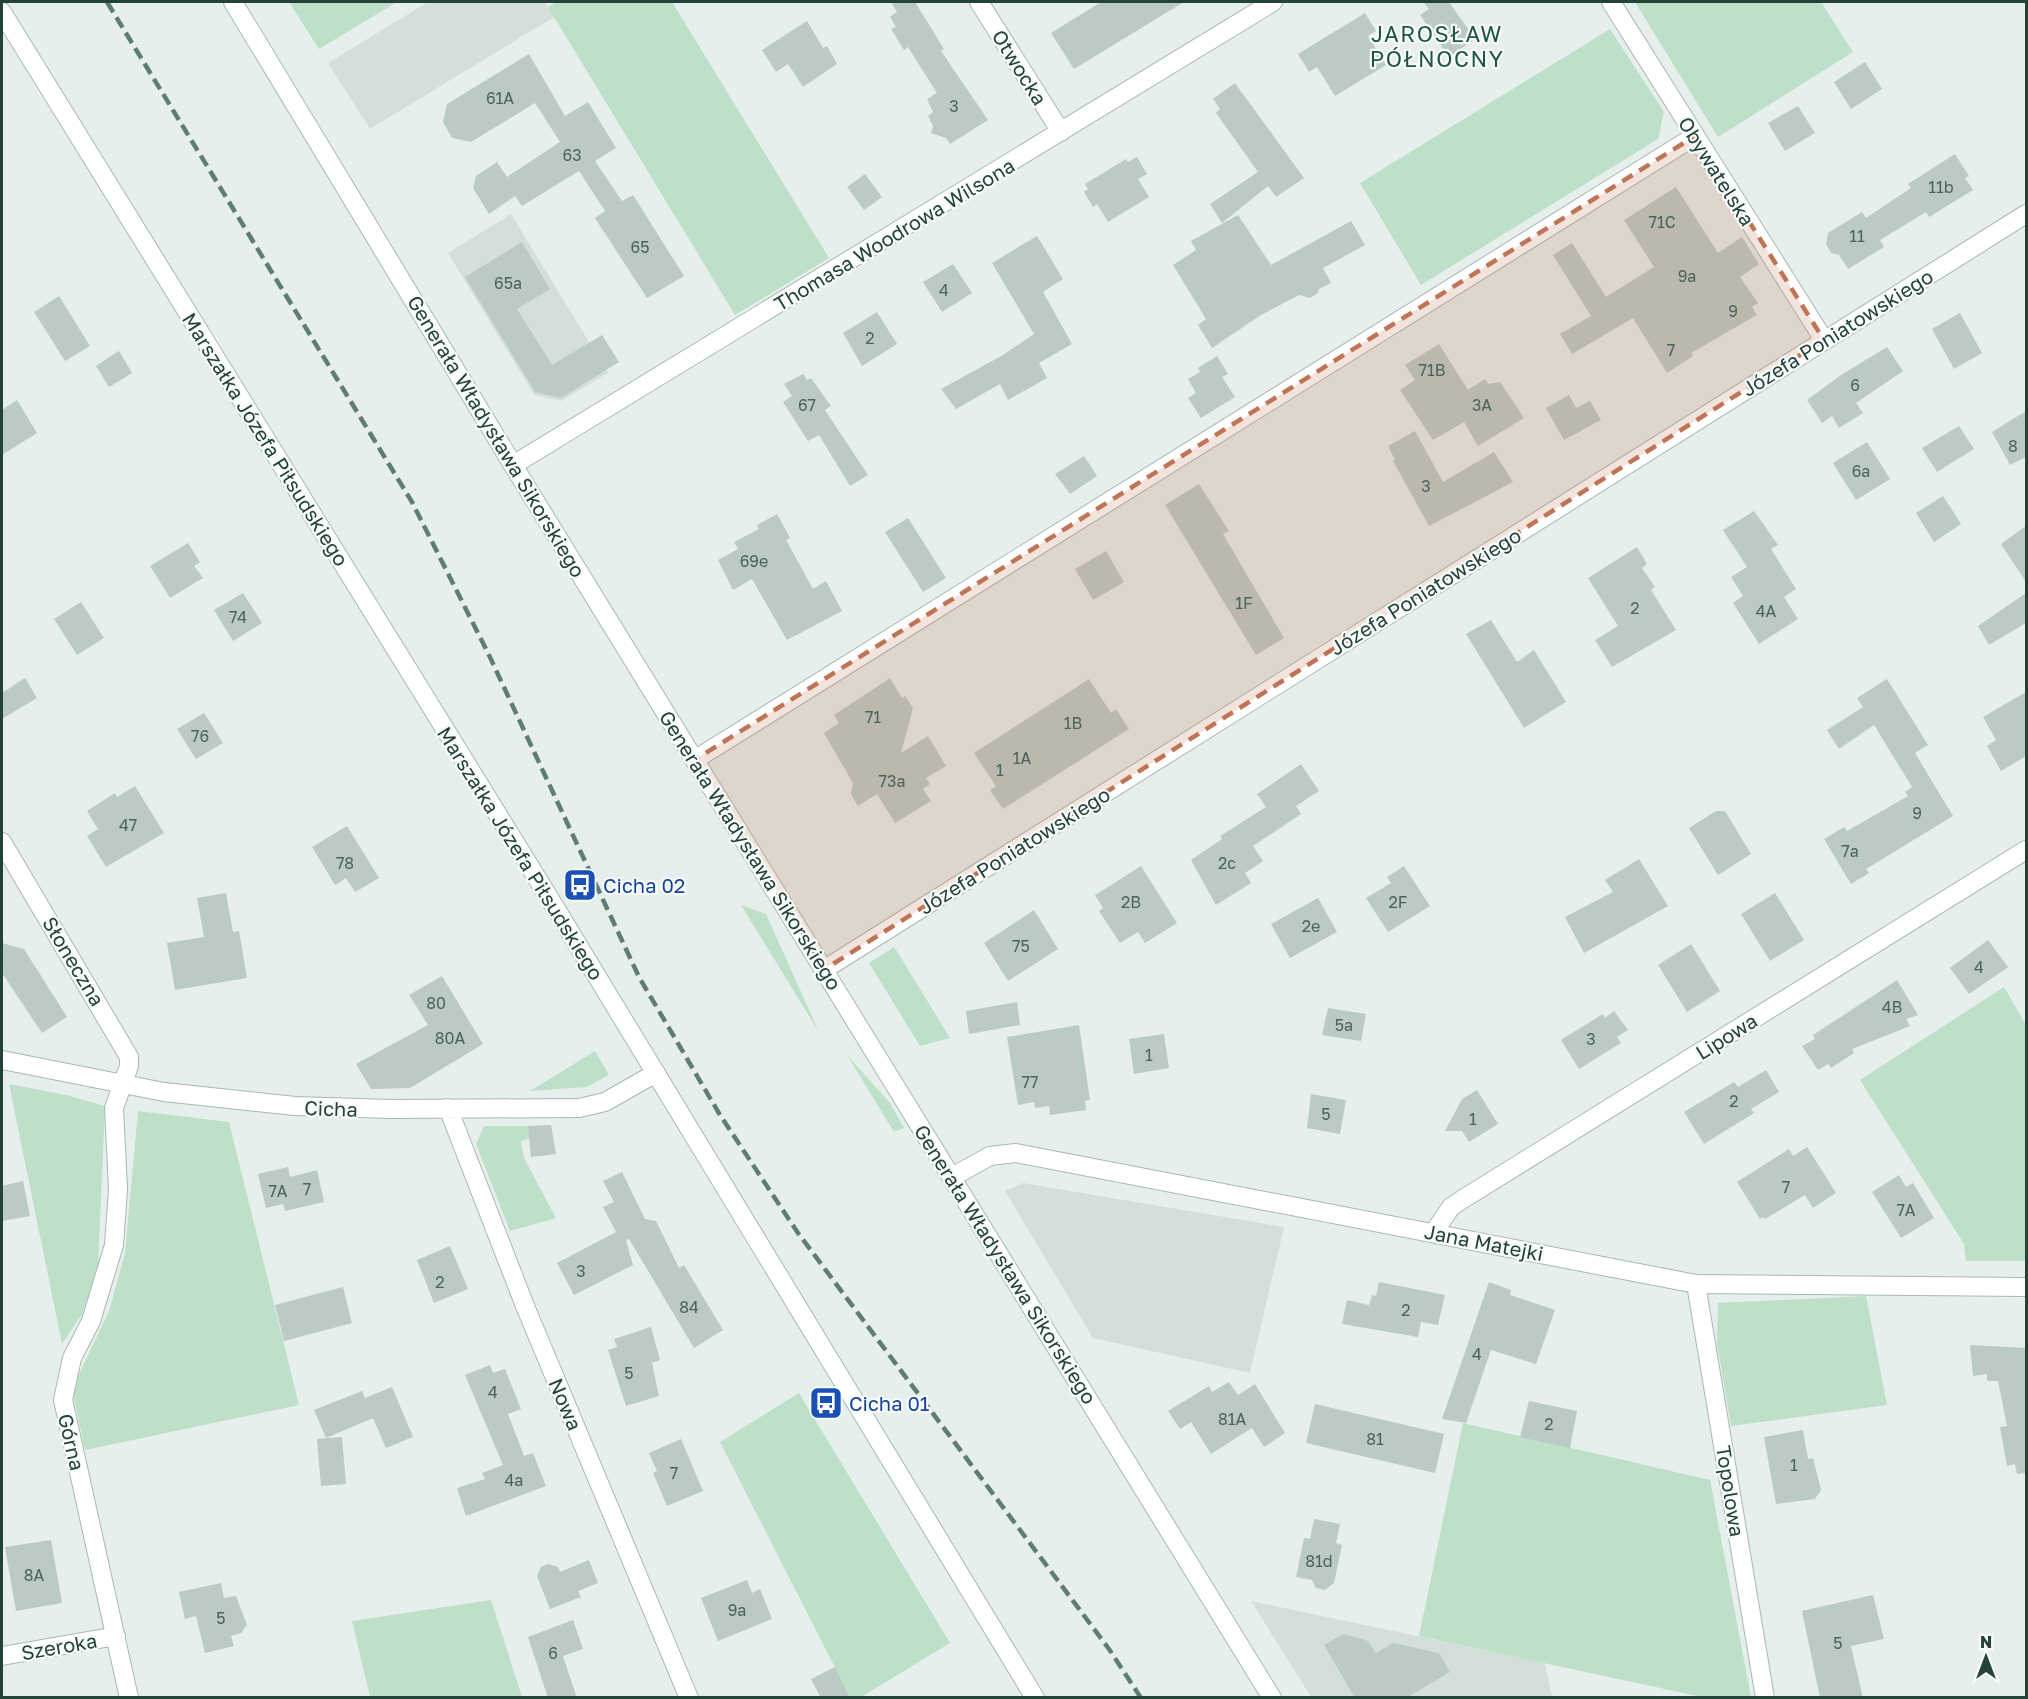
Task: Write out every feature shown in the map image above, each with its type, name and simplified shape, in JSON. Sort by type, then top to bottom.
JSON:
[{"type":"street","name":"Generała Władysława Sikorskiego","points":[[233,2],[513,465],[1272,1698]]},
{"type":"street","name":"Otwocka","points":[[979,2],[1061,132]]},
{"type":"street","name":"Obywatelska","points":[[1611,2],[1824,340]]},
{"type":"street","name":"Thomasa Woodrowa Wilsona","points":[[513,465],[1061,132],[1264,4]]},
{"type":"street","name":"Marszałka Józefa Piłsudskiego","points":[[2,12],[656,1073],[1035,1698]]},
{"type":"street","points":[[696,759],[1695,136]]},
{"type":"street","name":"Józefa Poniatowskiego","points":[[825,969],[2026,214]]},
{"type":"street","name":"Słoneczna","points":[[2,842],[128,1051],[129,1066],[122,1084]]},
{"type":"street","name":"Lipowa","points":[[1434,1232],[1451,1208],[1463,1199],[2026,850]]},
{"type":"street","name":"Cicha","points":[[2,1060],[164,1092],[295,1106],[579,1108],[605,1102],[656,1073]]},
{"type":"street","name":"Górna","points":[[122,1084],[114,1108],[118,1189],[114,1245],[91,1321],[72,1358],[63,1400],[129,1698]]},
{"type":"street","name":"Nowa","points":[[448,1108],[525,1306],[689,1698]]},
{"type":"street","name":"Jana Matejki","points":[[952,1177],[990,1156],[1016,1153],[1696,1284],[2026,1287]]},
{"type":"street","name":"Topolowa","points":[[1696,1284],[1765,1698]]},
{"type":"street","name":"Szeroka","points":[[2,1656],[116,1636]]},
{"type":"highlighted area","points":[[1695,136],[1824,340],[825,969],[696,759]]},
{"type":"shaded area","points":[[428,2],[545,2],[554,17],[370,129],[328,63]]},
{"type":"shaded area","points":[[511,214],[608,373],[561,401],[534,395],[448,253]]},
{"type":"shaded area","points":[[1023,1183],[1284,1227],[1250,1373],[1093,1338],[1005,1191]]},
{"type":"shaded area","points":[[1251,1601],[1545,1663],[1552,1697],[1311,1697]]},
{"type":"green space","points":[[289,2],[397,2],[319,49]]},
{"type":"green space","points":[[556,2],[672,2],[829,258],[735,315],[548,7]]},
{"type":"green space","points":[[1635,2],[1821,2],[1853,52],[1718,137]]},
{"type":"green space","points":[[1610,29],[1664,112],[1658,139],[1421,285],[1360,183]]},
{"type":"green space","points":[[741,905],[766,914],[819,1032]]},
{"type":"green space","points":[[894,947],[950,1038],[920,1046],[869,963]]},
{"type":"green space","points":[[2004,987],[2026,1025],[2026,1261],[1966,1261],[1964,1244],[1860,1080]]},
{"type":"green space","points":[[595,1051],[609,1075],[586,1087],[530,1091]]},
{"type":"green space","points":[[847,1055],[890,1103],[904,1128],[894,1132]]},
{"type":"green space","points":[[9,1084],[66,1095],[105,1106],[98,1269],[82,1314],[62,1344]]},
{"type":"green space","points":[[138,1111],[229,1122],[299,1405],[85,1450],[72,1389],[109,1311],[125,1253]]},
{"type":"green space","points":[[484,1126],[528,1126],[530,1138],[521,1141],[524,1158],[556,1218],[510,1231],[476,1144]]},
{"type":"green space","points":[[1866,1296],[1887,1405],[1731,1426],[1717,1343],[1718,1303]]},
{"type":"green space","points":[[799,1393],[950,1643],[861,1697],[850,1697],[720,1442]]},
{"type":"green space","points":[[1463,1423],[1710,1480],[1751,1697],[1702,1697],[1419,1636]]},
{"type":"green space","points":[[491,1600],[522,1697],[370,1697],[352,1621]]},
{"type":"building","points":[[891,2],[915,2],[944,49],[941,51],[988,120],[950,144],[946,138],[931,133],[933,126],[928,116],[933,112],[927,99],[937,93],[908,47],[904,50],[891,29],[896,27],[890,17],[897,12]]},
{"type":"building","points":[[1101,2],[1184,2],[1074,69],[1051,33]]},
{"type":"building","points":[[1423,2],[1449,2],[1475,39],[1449,57],[1420,15],[1429,9]]},
{"type":"building","points":[[1365,13],[1376,31],[1368,36],[1386,65],[1335,96],[1317,67],[1309,72],[1298,54]]},
{"type":"building","points":[[807,21],[823,48],[827,46],[837,64],[803,87],[788,64],[776,72],[762,50]]},
{"type":"building","points":[[529,54],[565,116],[588,102],[616,148],[595,161],[622,201],[633,195],[684,276],[647,298],[595,218],[605,211],[579,171],[522,206],[515,196],[489,214],[473,188],[476,176],[497,162],[507,177],[560,142],[535,103],[471,142],[452,138],[443,122],[447,104]]},
{"type":"building","points":[[1865,62],[1882,89],[1851,109],[1834,82]]},
{"type":"building","points":[[1235,83],[1304,178],[1276,197],[1268,186],[1222,223],[1210,204],[1258,172],[1216,113],[1220,109],[1213,99]]},
{"type":"building","points":[[1798,106],[1815,133],[1785,151],[1768,123]]},
{"type":"building","points":[[1955,154],[1969,176],[1965,178],[1973,190],[1929,217],[1926,212],[1880,240],[1884,247],[1848,269],[1839,255],[1831,253],[1826,244],[1828,233],[1862,212],[1866,218],[1911,188],[1908,184]]},
{"type":"building","points":[[1137,157],[1147,174],[1138,179],[1149,197],[1108,222],[1097,204],[1093,207],[1084,192],[1088,189],[1085,184],[1126,159],[1128,162]]},
{"type":"building","points":[[865,174],[882,197],[864,210],[847,187]]},
{"type":"building","points":[[1676,187],[1718,253],[1742,237],[1759,264],[1740,277],[1758,303],[1752,307],[1757,315],[1691,353],[1693,356],[1667,373],[1633,318],[1572,354],[1560,334],[1591,316],[1553,255],[1572,243],[1606,297],[1654,267],[1624,220]]},
{"type":"building","points":[[1238,215],[1271,265],[1351,221],[1365,245],[1323,268],[1331,283],[1319,289],[1318,293],[1310,298],[1299,295],[1261,315],[1212,348],[1198,325],[1206,319],[1173,265],[1196,250],[1191,241]]},
{"type":"building","points":[[1037,236],[1063,279],[1043,292],[1072,344],[1039,363],[1047,378],[1008,400],[1000,384],[956,409],[941,389],[1003,355],[1034,334],[992,263]]},
{"type":"building","points":[[522,242],[550,289],[517,309],[552,365],[602,335],[619,362],[561,398],[535,392],[465,277]]},
{"type":"building","points":[[953,264],[972,293],[942,312],[923,282]]},
{"type":"building","points":[[59,296],[90,346],[65,361],[34,312]]},
{"type":"building","points":[[877,312],[897,344],[862,366],[843,333]]},
{"type":"building","points":[[1960,313],[1982,353],[1954,369],[1932,329]]},
{"type":"building","points":[[1439,344],[1468,390],[1485,379],[1488,384],[1500,382],[1524,418],[1478,446],[1464,422],[1433,440],[1400,390],[1415,380],[1405,365]]},
{"type":"building","points":[[1887,347],[1903,371],[1856,403],[1863,413],[1839,428],[1832,416],[1822,423],[1807,400],[1841,375]]},
{"type":"building","points":[[119,351],[132,373],[109,387],[96,366]]},
{"type":"building","points":[[1217,356],[1228,374],[1222,377],[1235,397],[1201,418],[1188,398],[1196,393],[1188,379],[1200,372],[1198,368]]},
{"type":"building","points":[[803,374],[807,380],[811,378],[831,406],[825,410],[868,475],[850,486],[819,435],[808,441],[783,402],[792,396],[784,384]]},
{"type":"building","points":[[1569,395],[1576,408],[1590,401],[1601,420],[1564,440],[1546,408]]},
{"type":"building","points":[[17,400],[37,433],[2,455],[2,410]]},
{"type":"building","points":[[2026,411],[2026,457],[2010,465],[1992,432]]},
{"type":"building","points":[[1959,426],[1974,449],[1937,472],[1922,448]]},
{"type":"building","points":[[1415,431],[1443,482],[1494,452],[1513,482],[1429,526],[1393,461],[1395,460],[1388,446]]},
{"type":"building","points":[[1867,442],[1890,479],[1856,500],[1833,463]]},
{"type":"building","points":[[1084,456],[1097,476],[1070,494],[1055,474]]},
{"type":"building","points":[[1199,484],[1229,531],[1223,534],[1284,638],[1256,655],[1165,505]]},
{"type":"building","points":[[1943,496],[1961,524],[1934,542],[1916,513]]},
{"type":"building","points":[[1754,511],[1778,545],[1771,549],[1796,589],[1784,597],[1798,619],[1759,644],[1733,603],[1743,596],[1731,577],[1747,567],[1723,530]]},
{"type":"building","points":[[777,514],[790,538],[786,540],[813,589],[826,581],[842,611],[787,640],[752,579],[733,590],[718,560],[738,549],[734,542],[759,529],[757,525]]},
{"type":"building","points":[[908,518],[946,578],[923,592],[885,532]]},
{"type":"building","points":[[2026,526],[2026,582],[2001,544]]},
{"type":"building","points":[[188,543],[200,562],[194,566],[203,578],[170,598],[150,566]]},
{"type":"building","points":[[1637,547],[1647,564],[1642,568],[1655,587],[1651,590],[1676,630],[1612,667],[1595,640],[1618,626],[1588,578]]},
{"type":"building","points":[[1106,551],[1124,582],[1093,600],[1075,569]]},
{"type":"building","points":[[243,593],[262,623],[233,641],[214,610]]},
{"type":"building","points":[[2026,593],[2026,623],[1989,645],[1978,626]]},
{"type":"building","points":[[81,602],[104,638],[77,655],[54,619]]},
{"type":"building","points":[[1491,620],[1517,662],[1534,650],[1566,702],[1524,728],[1466,634]]},
{"type":"building","points":[[25,678],[37,698],[2,719],[2,693]]},
{"type":"building","points":[[890,678],[902,698],[905,696],[913,708],[901,753],[928,736],[946,766],[926,778],[930,784],[923,789],[931,801],[895,823],[877,794],[858,806],[851,794],[853,783],[824,733],[839,723],[834,715]]},
{"type":"building","points":[[1089,679],[1111,713],[1116,709],[1129,729],[1003,809],[990,790],[996,786],[974,753]]},
{"type":"building","points":[[1887,679],[1928,745],[1915,753],[1953,816],[1866,869],[1869,873],[1851,884],[1824,839],[1844,827],[1847,831],[1908,796],[1905,792],[1912,787],[1874,725],[1839,749],[1827,730],[1863,707],[1857,698]]},
{"type":"building","points":[[2026,692],[2026,756],[2001,771],[1987,746],[1996,740],[1983,717]]},
{"type":"building","points":[[204,713],[223,743],[196,759],[177,729]]},
{"type":"building","points":[[1301,764],[1319,791],[1296,806],[1301,814],[1253,846],[1263,861],[1245,873],[1251,883],[1216,905],[1191,860],[1222,839],[1220,836],[1266,807],[1257,794]]},
{"type":"building","points":[[135,786],[164,833],[106,867],[87,836],[98,829],[87,811],[115,793],[117,797]]},
{"type":"building","points":[[1716,811],[1725,811],[1751,854],[1718,875],[1689,828]]},
{"type":"building","points":[[347,826],[379,878],[355,892],[346,878],[335,885],[312,847]]},
{"type":"building","points":[[1639,859],[1668,906],[1584,953],[1565,917],[1613,892],[1605,880]]},
{"type":"building","points":[[1141,866],[1177,923],[1145,943],[1138,932],[1120,943],[1099,911],[1103,908],[1095,895]]},
{"type":"building","points":[[1404,866],[1430,906],[1388,932],[1366,898],[1391,883],[1387,877]]},
{"type":"building","points":[[226,893],[233,932],[239,931],[247,978],[175,990],[167,943],[204,937],[197,898]]},
{"type":"building","points":[[1775,893],[1804,940],[1770,961],[1741,914]]},
{"type":"building","points":[[1318,898],[1337,932],[1290,958],[1271,924]]},
{"type":"building","points":[[1034,910],[1058,949],[1008,981],[984,943]]},
{"type":"building","points":[[1988,940],[2008,967],[1969,994],[1950,968]]},
{"type":"building","points":[[2,943],[24,949],[67,1017],[42,1033],[2,973]]},
{"type":"building","points":[[1691,944],[1720,991],[1687,1012],[1658,965]]},
{"type":"building","points":[[442,976],[483,1044],[410,1088],[371,1089],[356,1064],[428,1025],[409,995]]},
{"type":"building","points":[[1897,980],[1918,1015],[1906,1019],[1910,1026],[1852,1049],[1854,1053],[1831,1068],[1828,1064],[1818,1070],[1802,1046],[1815,1039],[1813,1035]]},
{"type":"building","points":[[1017,1002],[1020,1025],[969,1034],[966,1011]]},
{"type":"building","points":[[1328,1008],[1366,1014],[1361,1041],[1322,1035]]},
{"type":"building","points":[[1614,1011],[1628,1030],[1617,1037],[1621,1043],[1579,1069],[1561,1040],[1603,1014],[1605,1018]]},
{"type":"building","points":[[1079,1025],[1090,1100],[1085,1101],[1086,1110],[1050,1115],[1049,1106],[1035,1108],[1034,1102],[1018,1105],[1007,1037]]},
{"type":"building","points":[[1164,1034],[1169,1068],[1134,1074],[1129,1039]]},
{"type":"building","points":[[1766,1070],[1779,1092],[1751,1109],[1754,1113],[1704,1144],[1684,1112],[1734,1082],[1738,1087]]},
{"type":"building","points":[[1477,1090],[1498,1124],[1469,1142],[1462,1131],[1445,1131],[1462,1099]]},
{"type":"building","points":[[1311,1094],[1346,1100],[1340,1134],[1307,1128]]},
{"type":"building","points":[[551,1125],[556,1154],[531,1157],[528,1126]]},
{"type":"building","points":[[1807,1147],[1836,1193],[1813,1208],[1805,1195],[1765,1219],[1763,1217],[1760,1219],[1737,1182],[1789,1149],[1793,1156]]},
{"type":"building","points":[[288,1167],[290,1177],[317,1170],[324,1202],[285,1211],[283,1204],[266,1208],[258,1174]]},
{"type":"building","points":[[622,1172],[645,1219],[656,1221],[679,1268],[684,1265],[723,1330],[694,1348],[629,1239],[626,1240],[633,1265],[574,1295],[557,1263],[616,1232],[603,1207],[614,1202],[603,1181]]},
{"type":"building","points":[[1899,1175],[1906,1187],[1913,1183],[1934,1218],[1901,1238],[1872,1192]]},
{"type":"building","points":[[23,1181],[30,1216],[2,1221],[2,1186]]},
{"type":"building","points":[[450,1246],[468,1289],[434,1303],[417,1260]]},
{"type":"building","points":[[1379,1282],[1445,1295],[1438,1325],[1421,1322],[1418,1337],[1342,1324],[1347,1300],[1369,1305],[1372,1295],[1376,1296]]},
{"type":"building","points":[[1489,1282],[1511,1290],[1510,1295],[1555,1310],[1536,1364],[1491,1350],[1466,1423],[1442,1419]]},
{"type":"building","points":[[343,1287],[352,1323],[284,1341],[275,1305]]},
{"type":"building","points":[[651,1327],[660,1360],[652,1363],[659,1396],[626,1406],[608,1350],[617,1347],[614,1339]]},
{"type":"building","points":[[1970,1345],[2026,1348],[2026,1473],[2017,1474],[2015,1464],[2007,1466],[2000,1427],[2007,1426],[1998,1381],[1987,1381],[1987,1374],[1973,1376]]},
{"type":"building","points":[[490,1365],[493,1373],[505,1369],[521,1409],[508,1414],[524,1456],[533,1453],[546,1486],[466,1516],[457,1488],[485,1479],[482,1473],[503,1465],[465,1375]]},
{"type":"building","points":[[1229,1382],[1238,1395],[1255,1384],[1285,1433],[1264,1447],[1252,1428],[1211,1454],[1191,1422],[1180,1429],[1168,1411],[1209,1386],[1212,1392]]},
{"type":"building","points":[[392,1387],[413,1437],[386,1448],[373,1418],[326,1438],[314,1410],[362,1391],[365,1398]]},
{"type":"building","points":[[1529,1401],[1577,1411],[1570,1448],[1520,1437]]},
{"type":"building","points":[[1315,1404],[1444,1434],[1435,1473],[1306,1443]]},
{"type":"building","points":[[1803,1430],[1808,1459],[1813,1458],[1821,1490],[1815,1499],[1776,1504],[1764,1437]]},
{"type":"building","points":[[342,1437],[346,1484],[321,1486],[317,1439]]},
{"type":"building","points":[[681,1439],[703,1491],[667,1506],[653,1473],[657,1471],[649,1453]]},
{"type":"building","points":[[1314,1519],[1340,1524],[1336,1543],[1342,1545],[1334,1583],[1325,1590],[1316,1588],[1312,1580],[1296,1577],[1304,1538],[1310,1539]]},
{"type":"building","points":[[51,1540],[62,1603],[16,1611],[5,1547]]},
{"type":"building","points":[[589,1560],[598,1583],[578,1591],[581,1597],[550,1609],[537,1576],[541,1567],[548,1564],[558,1567],[560,1572]]},
{"type":"building","points":[[747,1580],[752,1593],[760,1589],[772,1619],[718,1641],[701,1598]]},
{"type":"building","points":[[221,1583],[224,1598],[236,1596],[247,1625],[241,1633],[231,1636],[234,1646],[205,1653],[196,1616],[185,1619],[179,1592]]},
{"type":"building","points":[[1873,1595],[1884,1639],[1851,1646],[1863,1698],[1820,1698],[1802,1611]]},
{"type":"building","points":[[573,1620],[583,1649],[563,1656],[577,1698],[548,1698],[528,1637]]},
{"type":"building","points":[[1343,1634],[1368,1641],[1376,1653],[1393,1643],[1439,1653],[1450,1672],[1406,1698],[1355,1698],[1324,1645]]},
{"type":"building","points":[[835,1667],[850,1698],[821,1698],[811,1679]]},
{"type":"railway","points":[[107,2],[412,502],[488,653],[639,977],[720,1115],[798,1233],[1109,1649],[1141,1698]]},
{"type":"place","name":"Cicha 02","points":[[580,885]]},
{"type":"place","name":"Cicha 01","points":[[826,1403]]},
{"type":"district","name":"JAROSŁAW PÓŁNOCNY","points":[[1437,46]]}]
